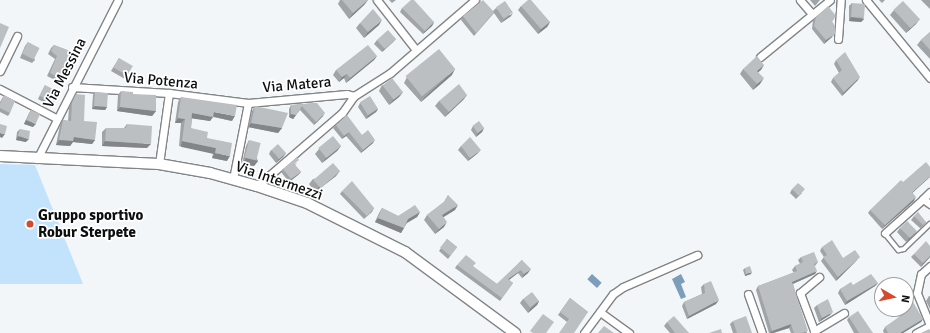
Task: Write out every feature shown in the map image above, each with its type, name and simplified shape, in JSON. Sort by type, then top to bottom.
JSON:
[{"type":"street","name":"Via Messina","points":[[38,159],[56,118],[118,0]]},
{"type":"street","points":[[377,0],[416,50]]},
{"type":"street","points":[[257,186],[342,113],[354,96],[390,73],[475,0]]},
{"type":"street","points":[[800,0],[812,14]]},
{"type":"street","points":[[760,57],[830,0]]},
{"type":"street","points":[[838,39],[841,0]]},
{"type":"street","points":[[866,0],[930,78]]},
{"type":"street","points":[[0,71],[17,36]]},
{"type":"street","name":"Via Potenza","points":[[72,88],[169,93],[248,103]]},
{"type":"street","points":[[0,89],[56,118]]},
{"type":"street","points":[[159,164],[169,93]]},
{"type":"street","name":"Via Matera","points":[[233,180],[248,103],[347,94],[354,96]]},
{"type":"street","name":"Via Intermezzi","points":[[0,156],[159,164],[257,186],[307,204],[405,252],[514,333]]},
{"type":"street","points":[[885,233],[930,192]]},
{"type":"street","points":[[923,198],[930,204]]},
{"type":"street","points":[[584,333],[613,294],[623,287],[697,255]]},
{"type":"street","points":[[916,333],[930,326],[917,293],[921,274],[930,266]]},
{"type":"street","points":[[819,277],[800,293],[814,332],[844,313]]},
{"type":"street","points":[[748,294],[762,333]]},
{"type":"street","points":[[600,312],[629,333]]},
{"type":"lane","points":[[885,233],[899,250],[904,250],[930,224]]},
{"type":"shaded area","name":"Gruppo sportivo Robur Sterpete","points":[[0,164],[35,165],[83,284],[0,284]]},
{"type":"shaded area","points":[[592,274],[602,283],[597,288],[587,279]]},
{"type":"shaded area","points":[[681,274],[685,282],[681,284],[686,297],[681,299],[672,279]]},
{"type":"building","points":[[342,0],[368,0],[353,13]]},
{"type":"building","points":[[411,0],[414,0],[434,22],[425,31],[402,8]]},
{"type":"building","points":[[483,0],[494,12],[476,33],[463,16]]},
{"type":"building","points":[[528,0],[531,0],[550,22],[541,29],[521,6]]},
{"type":"building","points":[[505,1],[513,13],[504,19],[496,7]]},
{"type":"building","points":[[903,1],[920,19],[911,28],[893,10]]},
{"type":"building","points":[[852,3],[865,4],[864,18],[851,17]]},
{"type":"building","points":[[828,6],[836,16],[832,21],[835,26],[835,34],[826,40],[814,26],[816,17]]},
{"type":"building","points":[[373,9],[382,20],[368,32],[360,23]]},
{"type":"building","points":[[0,23],[9,27],[0,48]]},
{"type":"building","points":[[388,30],[396,39],[385,49],[377,40]]},
{"type":"building","points":[[930,32],[930,50],[921,40]]},
{"type":"building","points":[[28,42],[40,48],[34,59],[22,54]]},
{"type":"building","points":[[54,45],[75,53],[61,79],[50,73],[57,56],[51,51]]},
{"type":"building","points":[[368,45],[377,56],[350,78],[347,74],[342,77],[336,70]]},
{"type":"building","points":[[439,49],[455,69],[422,96],[406,76]]},
{"type":"building","points":[[845,52],[860,77],[844,92],[833,78],[842,70],[836,60]]},
{"type":"building","points":[[757,56],[764,65],[757,71],[764,78],[757,84],[743,69]]},
{"type":"building","points":[[119,58],[133,66],[127,76],[114,68]]},
{"type":"building","points":[[392,78],[403,92],[394,100],[383,85]]},
{"type":"building","points":[[459,84],[467,95],[449,112],[439,101]]},
{"type":"building","points":[[45,85],[59,92],[54,103],[40,96]]},
{"type":"building","points":[[121,91],[133,92],[133,94],[156,95],[156,111],[120,107]]},
{"type":"building","points":[[95,92],[108,93],[107,107],[94,106]]},
{"type":"building","points":[[76,94],[85,95],[84,121],[97,122],[95,140],[74,137],[73,141],[59,140],[63,120],[71,121],[72,103]]},
{"type":"building","points":[[4,95],[15,101],[10,113],[0,108]]},
{"type":"building","points":[[370,96],[378,109],[368,115],[360,102]]},
{"type":"building","points":[[181,97],[237,105],[235,116],[214,112],[213,117],[192,113],[191,128],[208,132],[207,138],[232,143],[230,156],[215,153],[216,148],[182,141],[185,119],[178,118]]},
{"type":"building","points":[[317,103],[325,113],[316,122],[302,106],[296,115],[291,114],[291,105]]},
{"type":"building","points":[[255,106],[288,113],[282,128],[251,123]]},
{"type":"building","points":[[31,110],[40,114],[36,124],[27,120]]},
{"type":"building","points":[[347,115],[362,135],[368,130],[375,140],[363,150],[349,132],[344,136],[336,125]]},
{"type":"building","points":[[479,121],[484,128],[478,133],[473,126]]},
{"type":"building","points":[[0,124],[7,126],[5,134],[0,133]]},
{"type":"building","points":[[127,124],[152,126],[151,144],[105,141],[106,128],[126,128]]},
{"type":"building","points":[[20,129],[30,131],[29,139],[18,136]]},
{"type":"building","points":[[333,136],[341,146],[326,158],[318,148]]},
{"type":"building","points":[[470,137],[481,150],[470,158],[461,146]]},
{"type":"building","points":[[249,140],[261,143],[256,160],[245,157]]},
{"type":"building","points":[[278,144],[286,153],[279,159],[271,150]]},
{"type":"building","points":[[297,157],[299,160],[294,164],[301,172],[291,179],[283,169]]},
{"type":"building","points":[[926,162],[930,167],[930,176],[912,192],[916,197],[885,225],[870,210],[901,180],[903,182]]},
{"type":"building","points":[[333,163],[340,171],[321,188],[313,180]]},
{"type":"building","points":[[352,181],[374,208],[367,216],[342,191]]},
{"type":"building","points":[[798,183],[805,189],[799,196],[792,189]]},
{"type":"building","points":[[448,195],[458,205],[442,215],[447,222],[439,229],[427,215],[445,201]]},
{"type":"building","points":[[415,205],[420,212],[408,219],[404,228],[378,218],[382,208],[398,216]]},
{"type":"building","points":[[918,212],[926,222],[923,225],[914,216]]},
{"type":"building","points":[[907,221],[917,231],[910,238],[900,228]]},
{"type":"building","points":[[447,239],[457,247],[450,256],[440,248]]},
{"type":"building","points":[[832,240],[843,258],[855,250],[860,257],[838,277],[823,257],[827,255],[822,247]]},
{"type":"building","points":[[926,241],[930,246],[930,256],[923,263],[914,254]]},
{"type":"building","points":[[814,252],[818,262],[814,264],[817,271],[792,282],[808,331],[794,333],[791,324],[772,331],[758,286],[797,271],[795,266],[803,262],[801,257]]},
{"type":"building","points":[[466,255],[476,263],[473,266],[497,284],[522,260],[531,269],[524,274],[521,270],[508,279],[513,283],[502,298],[457,265]]},
{"type":"building","points":[[750,266],[752,272],[746,274],[745,268]]},
{"type":"building","points":[[871,274],[874,278],[874,285],[847,301],[840,289],[851,282],[853,285]]},
{"type":"building","points":[[711,281],[719,300],[689,316],[684,302],[705,293],[704,284]]},
{"type":"building","points":[[532,292],[539,301],[530,307],[523,299]]},
{"type":"building","points":[[570,298],[588,312],[574,333],[559,333],[569,319],[560,312]]},
{"type":"building","points":[[828,299],[833,312],[822,318],[817,305]]},
{"type":"building","points":[[914,304],[923,319],[900,333],[888,333],[885,327],[899,317],[914,317]]},
{"type":"building","points":[[858,311],[873,333],[859,333],[849,317]]},
{"type":"building","points":[[543,314],[554,322],[546,333],[533,333],[530,331]]},
{"type":"building","points":[[674,316],[689,333],[675,333],[667,322]]},
{"type":"building","points":[[746,316],[752,333],[737,333],[733,321]]},
{"type":"building","points":[[604,326],[614,333],[598,333]]},
{"type":"building","points":[[721,329],[722,333],[709,333]]},
{"type":"building","points":[[929,329],[930,333],[921,333]]},
{"type":"place","name":"Gruppo sportivo Robur Sterpete","points":[[30,224]]}]
